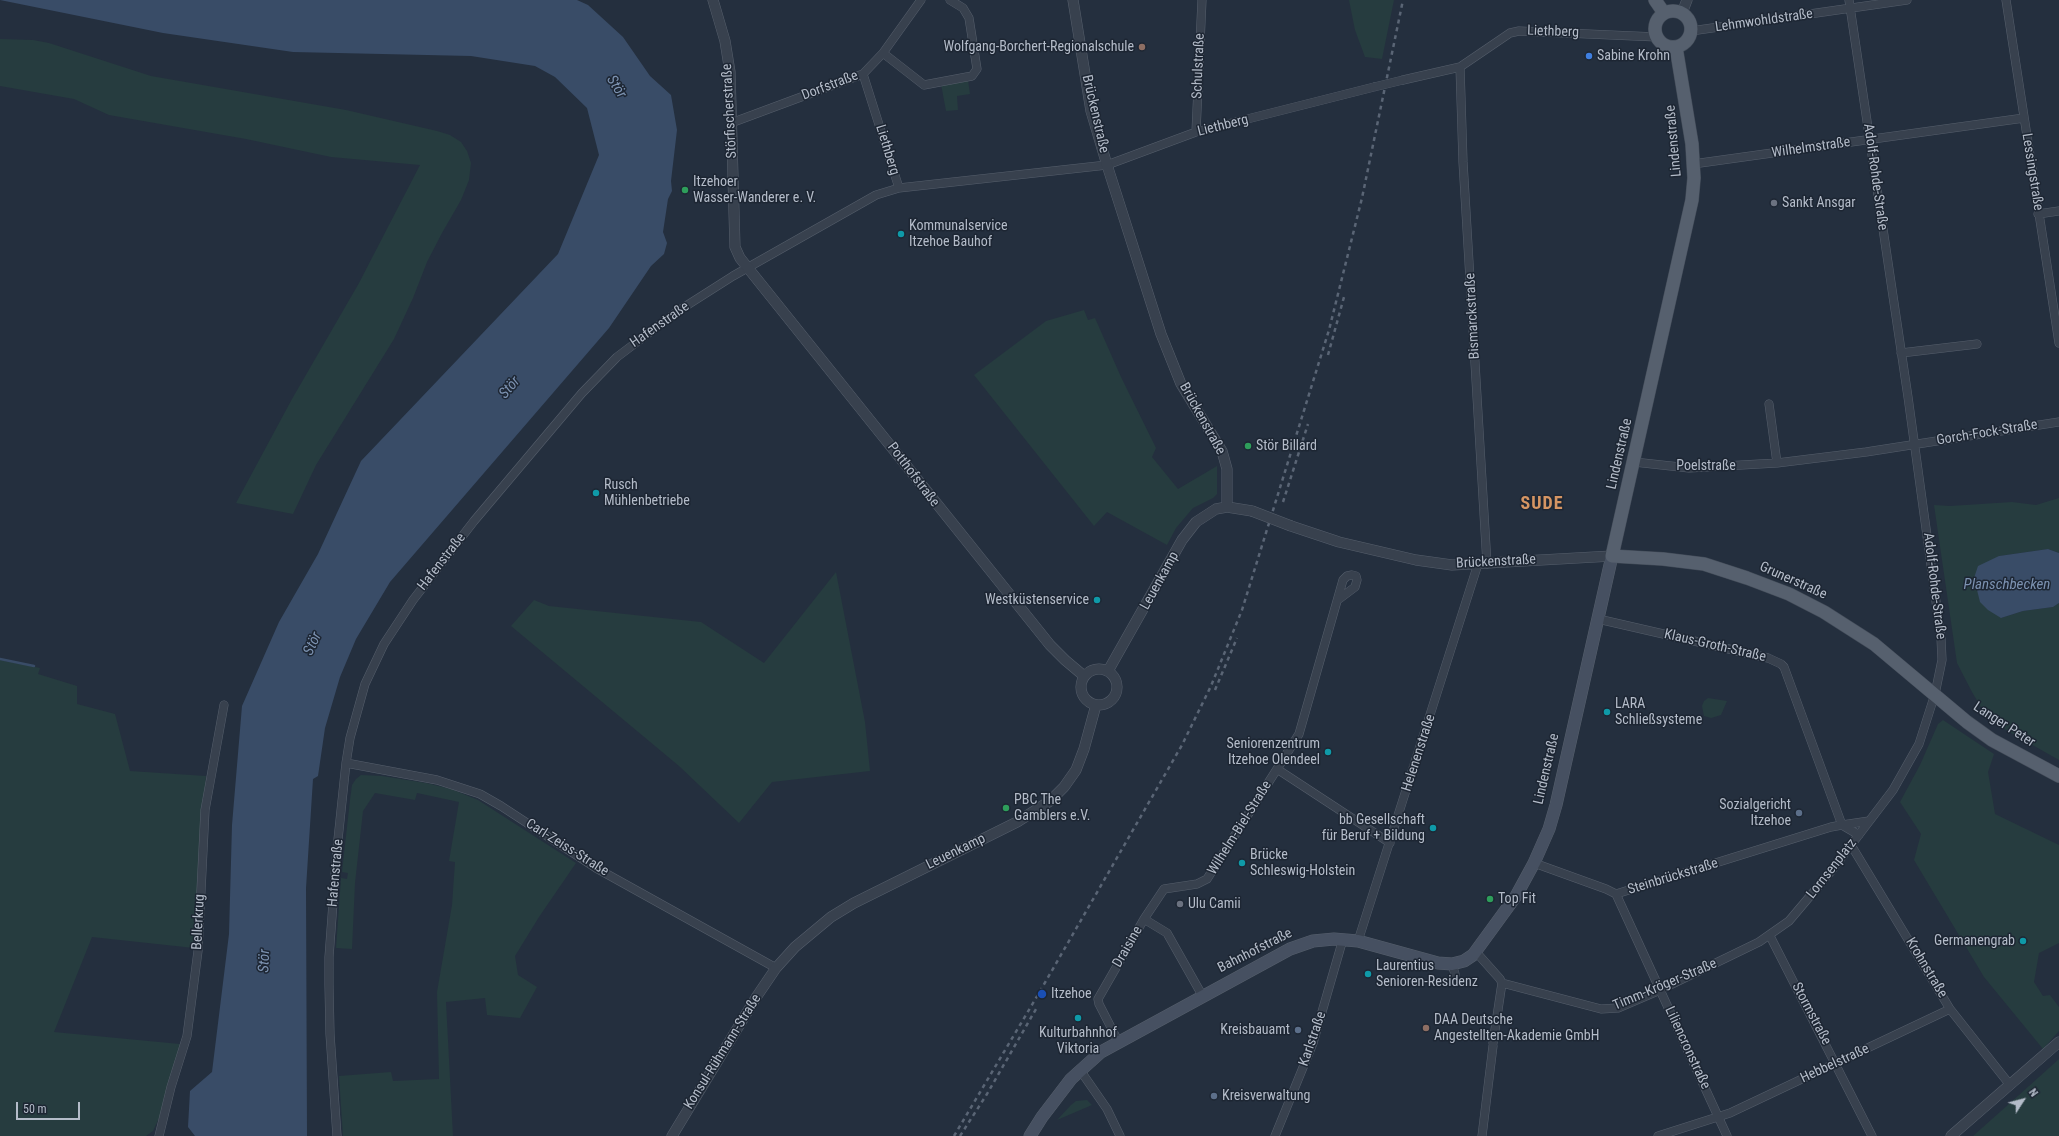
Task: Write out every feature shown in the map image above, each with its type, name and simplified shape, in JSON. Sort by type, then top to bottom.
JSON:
[{"type":"main road","points":[[1655,0],[1664,14]]},
{"type":"main road","points":[[1672,11],[1682,13],[1690,23],[1691,31],[1684,43],[1676,47],[1663,44],[1657,37],[1655,26],[1657,21],[1664,14],[1672,11]]},
{"type":"main road","name":"Lindenstraße","points":[[1458,962],[1476,952],[1516,896],[1534,863],[1549,829],[1556,805],[1692,200],[1693,164],[1690,123],[1676,47]]},
{"type":"main road","name":"Grunerstraße","points":[[1612,556],[1663,559],[1704,564],[1732,572],[1784,592],[1824,612],[1860,634],[1935,694]]},
{"type":"main road","name":"Langer Peter","points":[[1935,694],[1967,722],[1992,740],[2059,776]]},
{"type":"main road","name":"Bahnhofstraße","points":[[1030,1136],[1052,1102],[1080,1070],[1093,1058],[1118,1041],[1290,949],[1319,940],[1343,939],[1438,963],[1458,962]]},
{"type":"street","name":"Störfischerstraße","points":[[713,0],[725,41],[729,66],[735,247],[747,269]]},
{"type":"street","name":"Dorfstraße","points":[[731,123],[864,74],[883,53],[921,0]]},
{"type":"street","points":[[883,53],[924,84],[972,76],[977,69],[969,18],[963,8],[950,0]]},
{"type":"street","name":"Brückenstraße","points":[[1073,0],[1091,111],[1107,165],[1161,334],[1181,384],[1222,451],[1227,469],[1227,507],[1252,510],[1290,526],[1339,542],[1416,560],[1452,565],[1612,556]]},
{"type":"street","name":"Schulstraße","points":[[1196,132],[1202,0]]},
{"type":"street","points":[[1682,13],[1687,0]]},
{"type":"street","name":"Lehmwohldstraße","points":[[1691,31],[1850,4],[1907,0]]},
{"type":"street","name":"Lessingstraße","points":[[2006,0],[2059,343]]},
{"type":"street","name":"Adolf-Rohde-Straße","points":[[1850,4],[1914,444],[1941,642],[1942,660],[1935,694],[1919,744],[1898,783],[1880,806]]},
{"type":"street","name":"Liethberg","points":[[864,74],[899,188],[1107,165],[1196,132],[1460,67],[1510,33],[1519,31],[1657,37]]},
{"type":"street","name":"Bismarckstraße","points":[[1460,67],[1463,162],[1483,564]]},
{"type":"street","name":"Wilhelmstraße","points":[[1693,164],[2024,118]]},
{"type":"street","name":"Hafenstraße","points":[[337,1136],[330,1034],[329,958],[333,892],[346,763],[362,694],[384,644],[413,600],[474,521],[582,393],[617,357],[678,311],[747,269],[876,195],[899,188]]},
{"type":"street","points":[[2038,214],[2059,211]]},
{"type":"street","name":"Potthofstraße","points":[[747,269],[907,464],[918,482],[1058,654],[1084,676]]},
{"type":"street","points":[[1901,353],[1977,344]]},
{"type":"street","points":[[1769,404],[1778,463]]},
{"type":"street","name":"Gorch-Fock-Straße","points":[[1914,444],[2059,422]]},
{"type":"street","name":"Poelstraße","points":[[1634,462],[1689,468],[1778,463],[1914,444]]},
{"type":"street","name":"Leuenkamp","points":[[1108,671],[1189,530],[1207,513],[1227,507]]},
{"type":"street","name":"Helenenstraße","points":[[1358,942],[1483,564]]},
{"type":"street","name":"Wilhelm-Biel-Straße","points":[[1144,919],[1164,889],[1199,884],[1207,879],[1277,769],[1298,734],[1339,599]]},
{"type":"street","name":"Klaus-Groth-Straße","points":[[1598,619],[1768,658],[1781,664],[1784,667],[1842,826]]},
{"type":"street","points":[[1095,669],[1108,671],[1115,680],[1116,690],[1111,700],[1102,705],[1096,705],[1088,701],[1082,694],[1081,685],[1084,676],[1095,669]]},
{"type":"street","name":"Bellerkrug","points":[[159,1136],[171,1087],[187,1036],[198,951],[205,810],[224,705]]},
{"type":"street","name":"Leuenkamp","points":[[776,968],[802,940],[836,913],[865,897],[1017,822],[1050,801],[1076,770],[1083,753],[1096,705]]},
{"type":"street","name":"Carl-Zeiss-Straße","points":[[346,763],[445,782],[488,798],[601,870],[776,968]]},
{"type":"street","name":"Wilhelm-Biel-Straße","points":[[1277,769],[1390,843]]},
{"type":"street","name":"Lornsenplatz","points":[[1806,903],[1880,806]]},
{"type":"street","name":"Lornsenplatz","points":[[1768,847],[1842,826],[1869,821]]},
{"type":"street","name":"Lornsenplatz","points":[[1842,826],[1859,835]]},
{"type":"street","name":"Krohnstraße","points":[[1851,845],[1950,1010],[2010,1085]]},
{"type":"street","name":"Steinbrückstraße","points":[[1534,863],[1616,894],[1768,847]]},
{"type":"street","name":"Liliencronstraße","points":[[1616,894],[1727,1136]]},
{"type":"street","name":"Timm-Kröger-Straße","points":[[1502,983],[1607,1010],[1618,1008],[1660,990],[1770,936],[1789,921],[1806,903]]},
{"type":"street","name":"Draisine","points":[[1118,1041],[1098,1004],[1100,994],[1144,919],[1166,933],[1202,996]]},
{"type":"street","name":"Stormstraße","points":[[1770,936],[1837,1064],[1872,1136]]},
{"type":"street","name":"Karlstraße","points":[[1275,1136],[1313,1043],[1343,939]]},
{"type":"street","points":[[1476,952],[1502,983],[1482,1136]]},
{"type":"street","points":[[1454,981],[1458,962]]},
{"type":"street","name":"Konsul-Rühmann-Straße","points":[[672,1136],[744,1016],[776,968]]},
{"type":"street","name":"Hebbelstraße","points":[[1658,1136],[1719,1117],[1837,1064],[1950,1010]]},
{"type":"street","points":[[1951,1136],[2059,1042]]},
{"type":"street","points":[[1080,1070],[1107,1109],[1120,1136]]},
{"type":"green space","points":[[1349,0],[1394,0],[1382,59],[1365,57],[1355,30]]},
{"type":"green space","points":[[0,39],[33,40],[49,43],[151,76],[346,110],[437,131],[450,135],[461,142],[467,151],[471,163],[469,180],[461,200],[427,262],[413,298],[394,339],[316,465],[293,514],[236,503],[292,399],[359,283],[420,165],[331,157],[246,139],[109,115],[74,99],[0,86]]},
{"type":"green space","points":[[968,80],[970,94],[957,96],[958,110],[946,111],[941,84]]},
{"type":"green space","points":[[1084,310],[1088,320],[1095,318],[1121,377],[1156,448],[1152,457],[1178,489],[1217,466],[1217,494],[1213,498],[1193,508],[1176,528],[1167,545],[1107,512],[1094,526],[974,375],[1046,321]]},
{"type":"green space","points":[[2059,498],[2059,553],[2048,549],[1999,556],[2001,618],[2023,611],[2053,607],[2059,603],[2059,760],[2006,730],[1981,707],[1957,663],[1934,505],[1950,506],[2012,502],[2036,505]]},
{"type":"green space","points":[[836,572],[865,722],[870,771],[772,782],[739,823],[679,766],[511,626],[534,600],[549,606],[701,622],[764,663]]},
{"type":"green space","points":[[0,660],[40,668],[38,674],[77,686],[77,704],[115,714],[130,771],[206,776],[194,948],[92,937],[54,1032],[180,1044],[160,1116],[153,1131],[146,1136],[0,1136]]},
{"type":"green space","points":[[1708,698],[1727,701],[1721,715],[1711,718],[1704,716],[1702,706],[1704,701]]},
{"type":"green space","points":[[1943,720],[1994,754],[1988,772],[1995,814],[2059,845],[2059,943],[2039,953],[2034,982],[2043,996],[2050,995],[2059,1007],[2059,1031],[2043,1049],[1984,977],[1914,860],[1921,834],[1900,802],[1920,765],[1938,724]]},
{"type":"green space","points":[[361,775],[382,776],[426,783],[451,789],[478,800],[576,863],[539,917],[515,956],[518,975],[537,987],[520,1018],[487,1015],[485,998],[446,1002],[453,1136],[343,1136],[339,1076],[391,1072],[393,1081],[439,1079],[437,992],[452,905],[455,862],[449,861],[459,802],[417,793],[415,800],[375,793],[363,811],[355,883],[352,949],[336,948],[341,878],[347,879],[348,873],[342,872],[352,785]]},
{"type":"green space","points":[[2059,1059],[2059,1136],[1973,1136],[2019,1095]]},
{"type":"green space","points":[[1087,1100],[1092,1105],[1057,1120],[1076,1101]]},
{"type":"water","name":"Stör","points":[[0,0],[577,0],[588,5],[623,37],[650,76],[671,95],[677,130],[671,181],[672,191],[668,199],[663,232],[667,243],[664,254],[651,266],[609,328],[390,582],[356,639],[340,677],[325,728],[318,776],[313,779],[306,888],[307,1136],[195,1136],[188,1127],[190,1091],[212,1072],[229,934],[232,825],[242,706],[279,622],[318,554],[361,461],[558,254],[599,155],[587,108],[555,77],[535,66],[471,56],[293,52],[163,33]]},
{"type":"water","name":"Planschbecken","points":[[2048,549],[2059,553],[2059,603],[2053,607],[2023,611],[2001,618],[1988,610],[1980,602],[1974,578],[1978,566],[1999,556]]},
{"type":"waterway","points":[[0,659],[34,666]]},
{"type":"railway","points":[[954,1136],[1039,993],[1182,745],[1211,686],[1242,610],[1329,330],[1362,198],[1403,0]]},
{"type":"railway","points":[[1328,355],[1344,297]]},
{"type":"railway","points":[[1283,502],[1308,424]]},
{"type":"railway","points":[[1215,690],[1237,638]]},
{"type":"railway","points":[[960,1136],[987,1094],[1036,1009]]},
{"type":"place","name":"Wolfgang-Borchert-Regionalschule","points":[[1142,47]]},
{"type":"place","name":"Sabine Krohn","points":[[1589,56]]},
{"type":"place","name":"Itzehoer Wasser-Wanderer e. V.","points":[[685,190]]},
{"type":"place","name":"Sankt Ansgar","points":[[1774,203]]},
{"type":"place","name":"Kommunalservice Itzehoe Bauhof","points":[[901,234]]},
{"type":"place","name":"Stör Billard","points":[[1248,446]]},
{"type":"place","name":"Rusch Mühlenbetriebe","points":[[596,493]]},
{"type":"place","name":"Westküstenservice","points":[[1097,600]]},
{"type":"place","name":"LARA Schließsysteme","points":[[1607,712]]},
{"type":"place","name":"Seniorenzentrum Itzehoe Olendeel","points":[[1328,752]]},
{"type":"place","name":"PBC The Gamblers e.V.","points":[[1006,808]]},
{"type":"place","name":"Sozialgericht Itzehoe","points":[[1799,813]]},
{"type":"place","name":"bb Gesellschaft für Beruf + Bildung","points":[[1433,828]]},
{"type":"place","name":"Brücke Schleswig-Holstein","points":[[1242,863]]},
{"type":"place","name":"Top Fit","points":[[1490,899]]},
{"type":"place","name":"Ulu Camii","points":[[1180,904]]},
{"type":"place","name":"Germanengrab","points":[[2023,941]]},
{"type":"place","name":"Laurentius Senioren-Residenz","points":[[1368,974]]},
{"type":"place","name":"Itzehoe","points":[[1042,994]]},
{"type":"place","name":"Kulturbahnhof Viktoria","points":[[1078,1018]]},
{"type":"place","name":"DAA Deutsche Angestellten-Akademie GmbH","points":[[1426,1028]]},
{"type":"place","name":"Kreisbauamt","points":[[1298,1030]]},
{"type":"place","name":"Kreisverwaltung","points":[[1214,1096]]},
{"type":"district","name":"SUDE","points":[[1542,504]]}]
